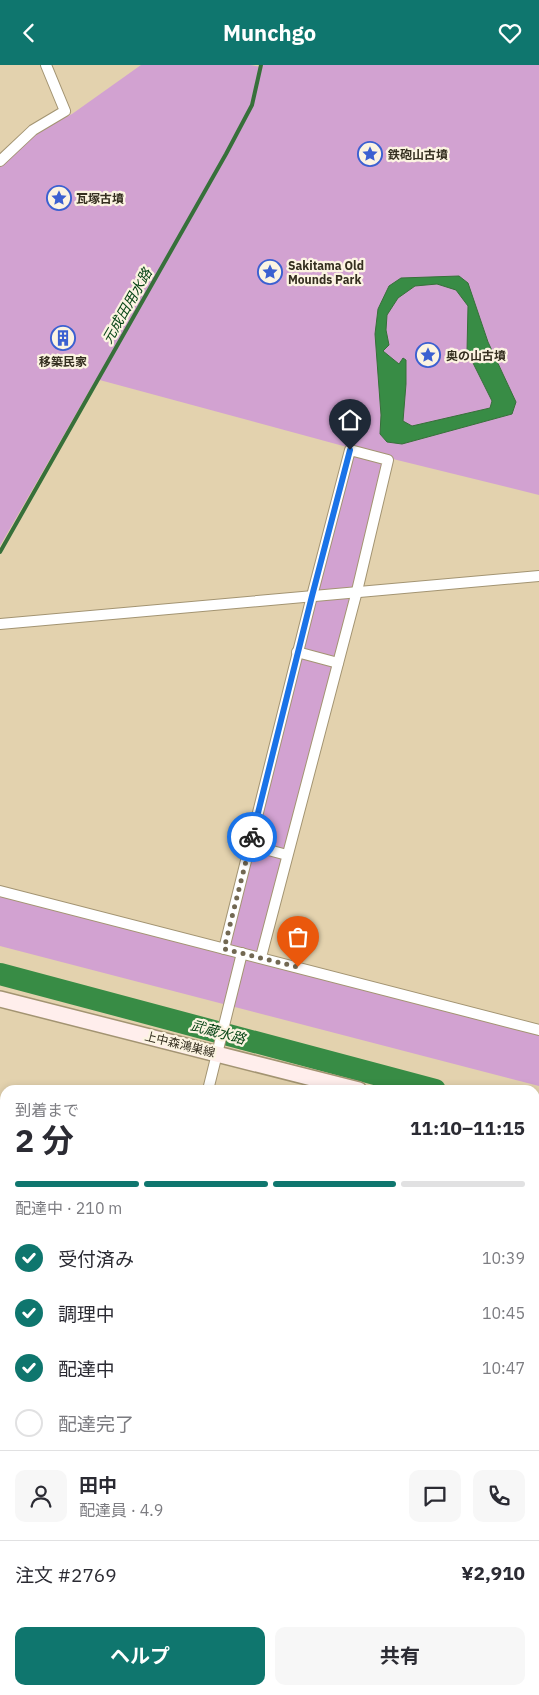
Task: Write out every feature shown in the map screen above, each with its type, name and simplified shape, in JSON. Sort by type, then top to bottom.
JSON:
[{"type":"main road","name":"上中森鴻巣線","points":[[0,999],[219,1048],[342,1085]]},
{"type":"street","points":[[0,161],[33,130],[65,111],[46,65]]},
{"type":"street","points":[[224,949],[297,652],[350,450],[388,460],[357,591],[261,957]]},
{"type":"street","points":[[0,624],[539,575]]},
{"type":"street","points":[[297,652],[338,663]]},
{"type":"street","points":[[250,845],[288,855]]},
{"type":"street","points":[[0,891],[539,1030]]},
{"type":"street","points":[[209,1085],[242,953]]},
{"type":"shaded area","name":"Sakitama Old Mounds Park","points":[[141,65],[250,65],[262,67],[263,65],[539,65],[539,495],[393,459],[264,962],[539,1034],[539,1085],[0,946],[0,895],[218,951],[347,447],[96,379],[0,546],[0,166],[37,131],[72,114]]},
{"type":"shaded area","points":[[459,276],[468,283],[488,342],[516,402],[512,414],[402,444],[387,442],[380,434],[381,415],[375,334],[378,309],[389,286],[401,278]],"holes":[[[437,284],[456,290],[468,306],[467,351],[492,401],[490,408],[412,426],[403,421],[406,360],[403,358],[399,364],[383,351],[389,345],[386,330],[387,315],[398,298],[415,286]]]},
{"type":"waterway","name":"元成田用水路","points":[[0,552],[226,154],[252,105],[261,65]]},
{"type":"waterway","name":"武蔵水路","points":[[0,974],[416,1085]]},
{"type":"way so far","points":[[252,837],[224,949],[298,967]]},
{"type":"place","name":"鉄砲山古墳","points":[[370,154]]},
{"type":"place","name":"瓦塚古墳","points":[[59,198]]},
{"type":"place","name":"Sakitama Old Mounds Park","points":[[270,272]]},
{"type":"place","name":"移築民家","points":[[63,338]]},
{"type":"place","name":"奥の山古墳","points":[[428,355]]},
{"type":"route","points":[[252,837],[350,450]]}]
